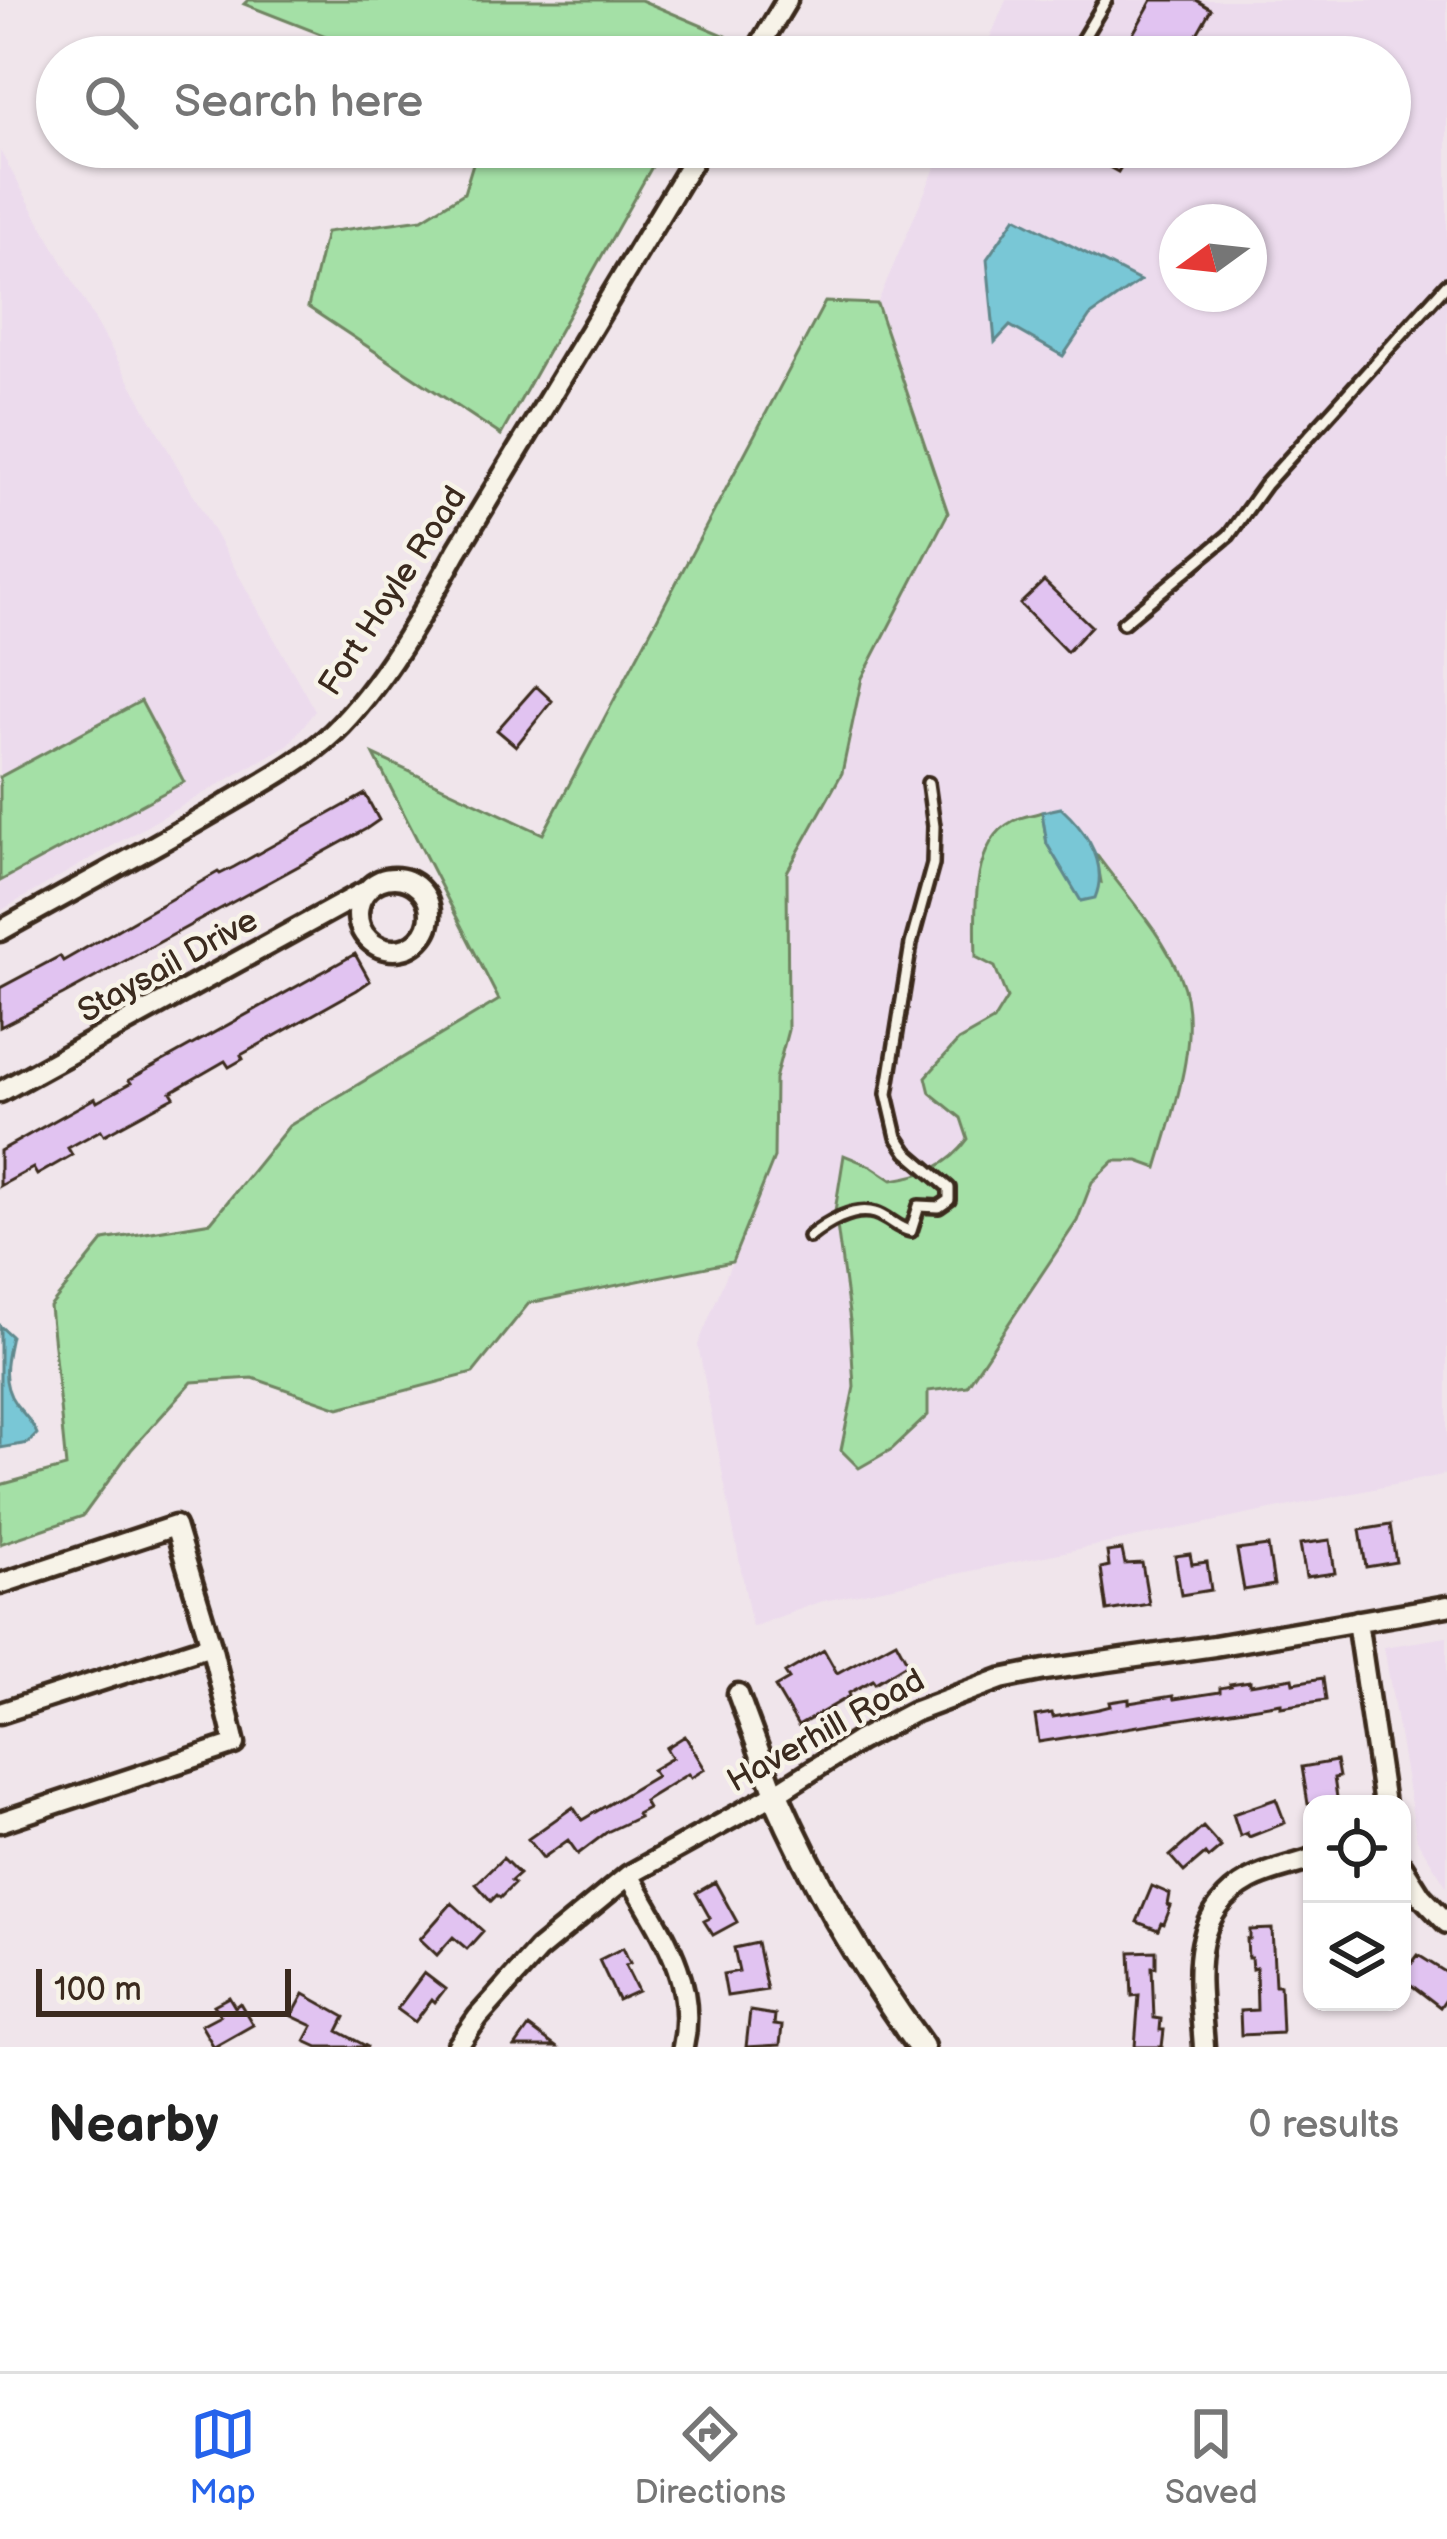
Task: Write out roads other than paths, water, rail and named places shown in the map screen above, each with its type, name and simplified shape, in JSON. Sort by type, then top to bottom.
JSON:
[{"type":"street","points":[[766,36],[787,0]]},
{"type":"street","name":"Fort Hoyle Road","points":[[0,931],[303,758],[354,710],[429,603],[688,168]]},
{"type":"street","name":"Staysail Drive","points":[[0,1093],[364,892]]},
{"type":"street","points":[[0,1584],[176,1526],[235,1744],[0,1822]]},
{"type":"street","name":"Haverhill Road","points":[[457,2047],[538,1950],[629,1875],[913,1712],[1001,1679],[1447,1606]]},
{"type":"street","points":[[1357,1622],[1383,1795]]},
{"type":"street","points":[[0,1713],[211,1645]]},
{"type":"street","points":[[738,1694],[799,1844],[857,1952],[921,2047]]},
{"type":"street","points":[[1204,2047],[1200,1949],[1214,1913],[1228,1895],[1256,1877],[1303,1862]]},
{"type":"street","points":[[629,1875],[683,1978],[687,2018],[683,2047]]},
{"type":"street","points":[[1411,1880],[1447,1923]]},
{"type":"lane","points":[[1085,36],[1106,0]]},
{"type":"lane","points":[[1123,623],[1229,535],[1265,485],[1447,284]]},
{"type":"lane","points":[[809,1237],[859,1212],[876,1213],[903,1231],[911,1231],[919,1206],[939,1207],[950,1200],[949,1188],[897,1137],[887,1094],[911,944],[933,864],[928,782]]},
{"type":"water","points":[[1016,217],[1140,281],[1090,316],[1063,356],[1010,326],[995,342],[987,259]]},
{"type":"water","points":[[1061,808],[1093,848],[1099,872],[1095,898],[1081,901],[1047,844],[1042,812]]},
{"type":"water","points":[[0,1326],[11,1336],[7,1387],[37,1434],[28,1443],[0,1448]]}]
